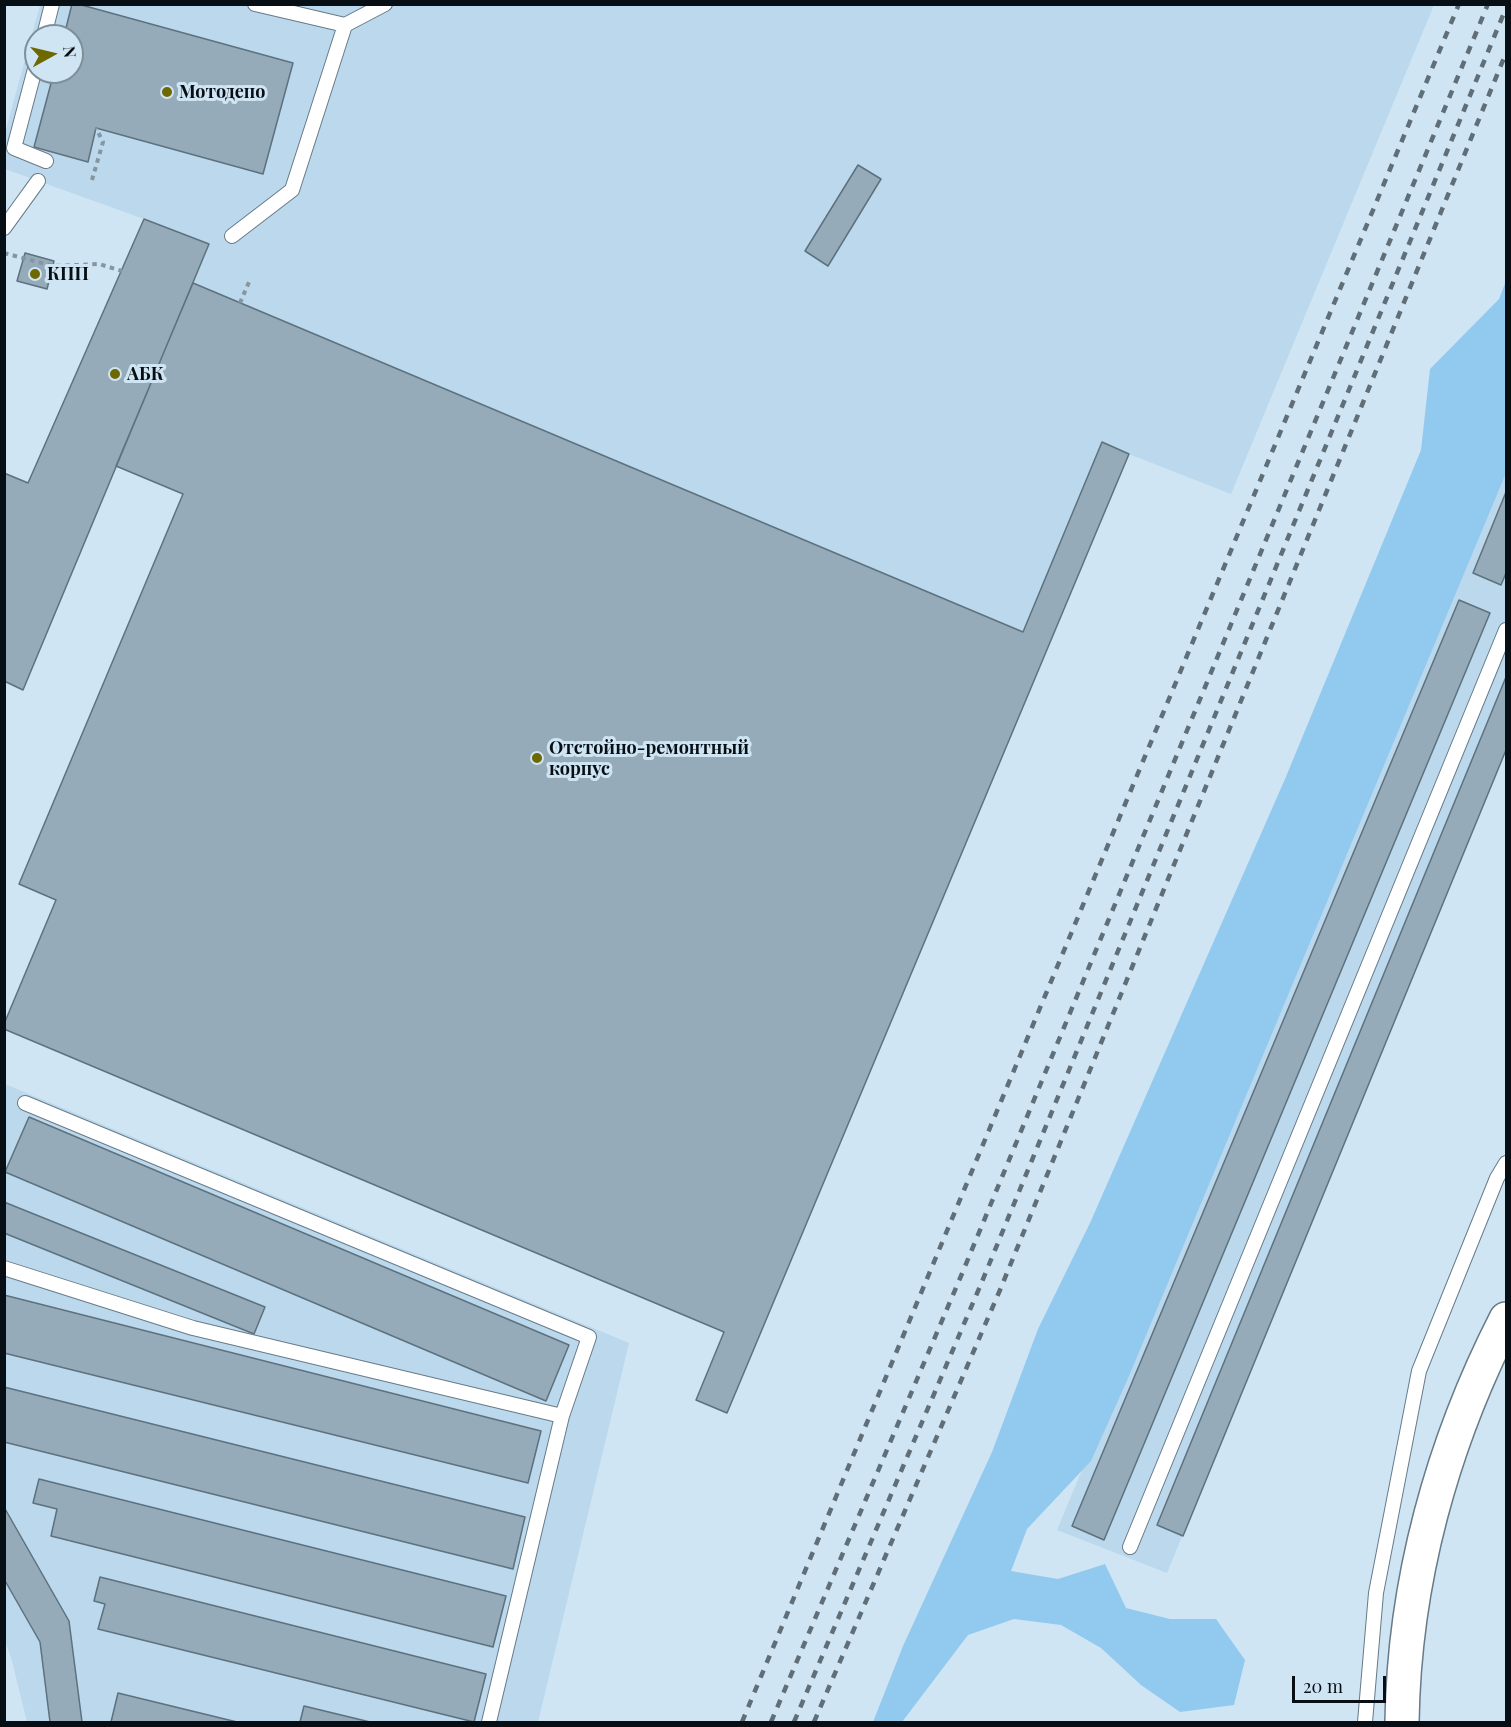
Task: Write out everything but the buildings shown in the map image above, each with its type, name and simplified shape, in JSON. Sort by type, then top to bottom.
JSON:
[{"type":"main road","points":[[1402,1722],[1402,1682],[1412,1598],[1432,1510],[1465,1408],[1506,1319]]},
{"type":"lane","points":[[47,24],[52,4]]},
{"type":"lane","points":[[255,4],[345,25],[384,4]]},
{"type":"lane","points":[[232,236],[292,190],[345,25]]},
{"type":"lane","points":[[31,84],[14,148],[46,161]]},
{"type":"lane","points":[[4,228],[38,181]]},
{"type":"lane","points":[[1130,1547],[1506,630]]},
{"type":"lane","points":[[25,1103],[589,1337],[562,1416],[489,1722]]},
{"type":"lane","points":[[1365,1722],[1376,1593],[1419,1371],[1497,1178],[1506,1162]]},
{"type":"lane","points":[[4,1268],[193,1328],[562,1416]]},
{"type":"path","points":[[92,180],[103,142],[96,128]]},
{"type":"path","points":[[4,253],[53,266],[99,264],[122,271]]},
{"type":"path","points":[[240,303],[249,282]]},
{"type":"shaded area","points":[[40,5],[1434,5],[1231,494],[1129,454],[727,1413],[696,1400],[724,1332],[5,1029],[5,1024],[56,900],[19,884],[183,494],[116,466],[5,681],[5,473],[29,482],[144,219],[5,169],[5,133],[24,64],[24,84],[84,84],[84,24],[35,24]]},
{"type":"shaded area","points":[[1506,281],[1506,473],[1129,1376],[1091,1461],[1027,1529],[1011,1571],[1058,1579],[1105,1564],[1126,1608],[1170,1619],[1216,1619],[1245,1660],[1234,1705],[1180,1712],[1141,1685],[1101,1648],[1061,1625],[1014,1619],[968,1635],[902,1722],[873,1722],[903,1646],[992,1452],[1038,1329],[1090,1223],[1285,779],[1421,450],[1430,369],[1499,299]]},
{"type":"shaded area","points":[[1506,456],[1506,750],[1167,1573],[1057,1530]]},
{"type":"shaded area","points":[[5,1084],[629,1343],[538,1722],[27,1722],[5,1640]]},
{"type":"railway","points":[[742,1722],[1459,4]]},
{"type":"railway","points":[[771,1722],[961,1276],[1488,4]]},
{"type":"railway","points":[[794,1722],[981,1284],[1506,8]]},
{"type":"railway","points":[[814,1722],[1000,1290],[1506,53]]},
{"type":"place","name":"Мотодепо","points":[[167,92]]},
{"type":"place","name":"КПП","points":[[35,274]]},
{"type":"place","name":"АБК","points":[[115,374]]},
{"type":"place","name":"Отстойно-ремонтный корпус","points":[[537,758]]}]
